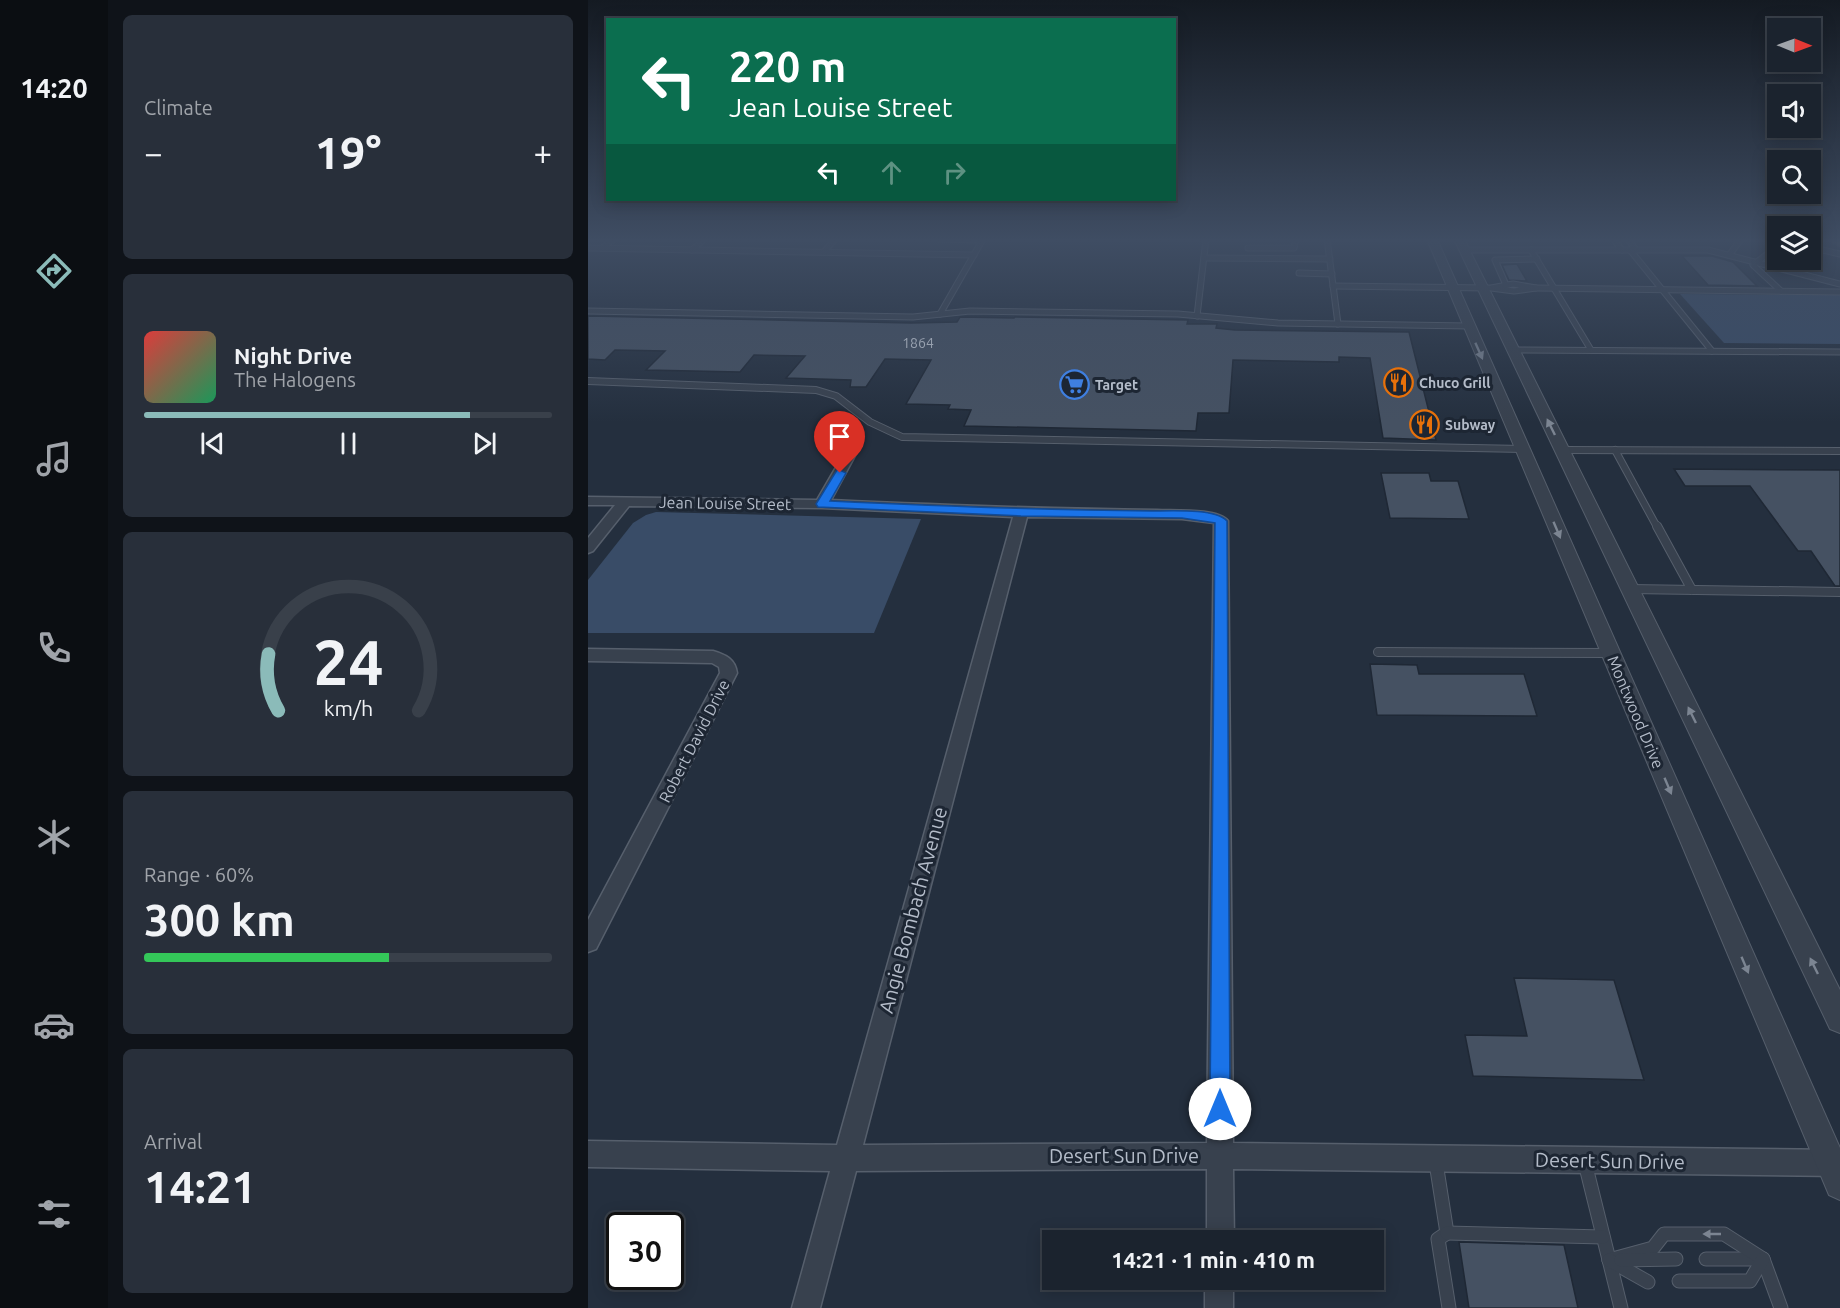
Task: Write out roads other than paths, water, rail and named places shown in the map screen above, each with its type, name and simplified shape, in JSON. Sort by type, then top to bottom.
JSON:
[{"type":"street","name":"Montwood Drive","points":[[1459,300],[1837,1170]]},
{"type":"street","points":[[1492,300],[1513,350],[1840,1019]]},
{"type":"street","points":[[822,504],[852,450]]},
{"type":"street","name":"Jean Louise Street","points":[[588,501],[822,504],[1021,513],[1182,515],[1216,518],[1221,521],[1220,1156]]},
{"type":"street","points":[[588,548],[626,502]]},
{"type":"street","name":"Angie Bombach Avenue","points":[[806,1308],[1021,513]]},
{"type":"street","name":"Robert David Drive","points":[[588,656],[713,657],[727,664],[729,670],[728,678],[701,732],[588,942]]},
{"type":"street","name":"Desert Sun Drive","points":[[588,1154],[846,1158],[1220,1156],[1584,1161],[1837,1170]]},
{"type":"street","points":[[1220,1156],[1220,1230]]},
{"type":"street","points":[[1219,1308],[1220,1290]]},
{"type":"lane","points":[[940,314],[948,300]]},
{"type":"lane","points":[[1197,316],[1199,300]]},
{"type":"lane","points":[[1335,300],[1338,324]]},
{"type":"lane","points":[[1561,300],[1591,350]]},
{"type":"lane","points":[[1670,300],[1712,351]]},
{"type":"lane","points":[[588,311],[914,317],[976,311],[1197,316],[1278,323],[1469,326]]},
{"type":"lane","points":[[1513,350],[1840,352]]},
{"type":"lane","points":[[588,381],[816,390],[836,396],[870,422],[902,437],[1522,449]]},
{"type":"lane","points":[[1563,450],[1840,451]]},
{"type":"lane","points":[[1615,450],[1692,590]]},
{"type":"lane","points":[[1630,589],[1840,592]]},
{"type":"lane","points":[[1378,652],[1611,653]]},
{"type":"lane","points":[[1436,1159],[1447,1233]]},
{"type":"lane","points":[[1584,1161],[1621,1308]]},
{"type":"lane","points":[[1449,1308],[1438,1239],[1447,1233],[1603,1237]]},
{"type":"lane","points":[[1609,1260],[1653,1248],[1664,1234],[1724,1234],[1763,1259],[1781,1308]]},
{"type":"lane","points":[[1609,1260],[1676,1259]]},
{"type":"lane","points":[[1706,1259],[1763,1259]]},
{"type":"lane","points":[[1678,1281],[1750,1281],[1763,1259]]},
{"type":"lane","points":[[1609,1260],[1648,1282]]},
{"type":"water","points":[[1685,300],[1840,300],[1840,344],[1724,343]]},
{"type":"water","points":[[656,512],[921,519],[874,633],[588,633],[588,580],[633,523]]},
{"type":"place","name":"Chuco Grill","points":[[1398,383]]},
{"type":"place","name":"Target","points":[[1074,385]]},
{"type":"place","name":"Subway","points":[[1424,425]]}]
